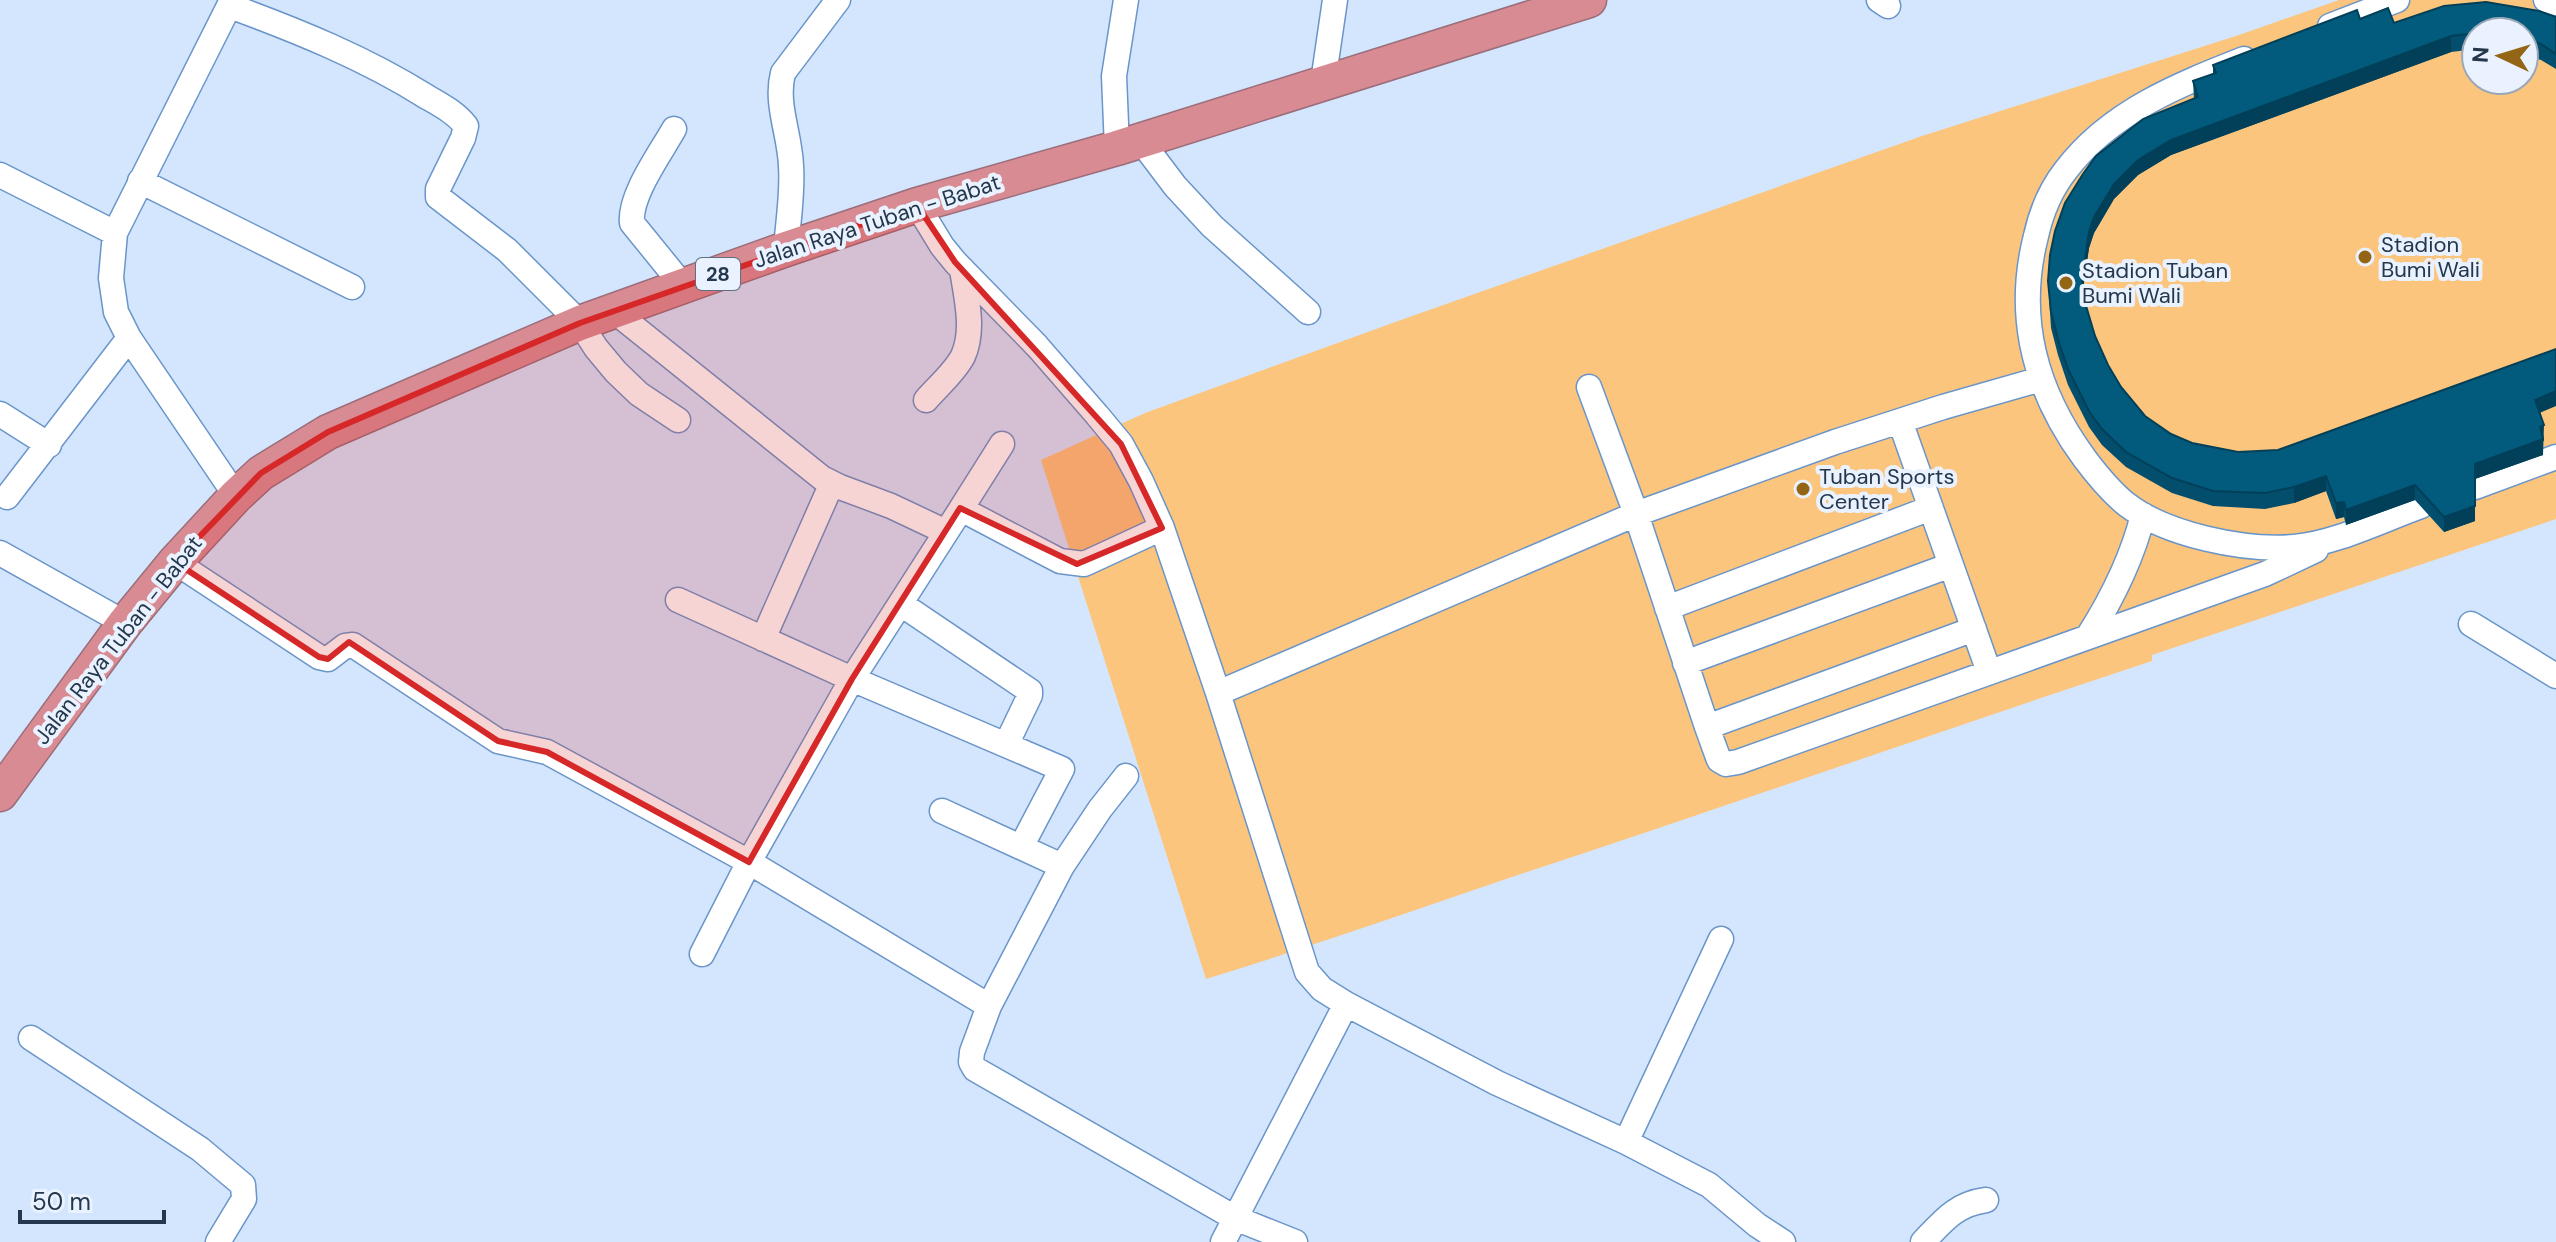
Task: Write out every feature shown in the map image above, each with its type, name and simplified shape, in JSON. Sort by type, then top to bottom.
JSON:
[{"type":"highway","name":"Jalan Raya Tuban - Babat","points":[[0,794],[125,623],[175,562],[261,473],[328,432],[580,323],[786,249],[917,205],[1129,144],[1589,0]]},
{"type":"street","points":[[786,249],[791,167],[779,86],[783,73],[838,0]]},
{"type":"street","points":[[1126,0],[1114,76],[1129,144],[1175,186],[1212,226],[1308,312]]},
{"type":"street","points":[[1323,82],[1335,0]]},
{"type":"street","points":[[2309,34],[2397,0]]},
{"type":"street","points":[[2546,0],[2556,3]]},
{"type":"street","points":[[236,496],[129,338],[116,312],[111,278],[115,233],[231,3],[345,52],[460,117],[466,126],[438,189],[438,197],[507,250],[580,323],[616,372],[639,394],[678,420]]},
{"type":"street","points":[[2265,51],[2143,103],[2109,127],[2064,172],[2038,225],[2027,283],[2028,329],[2041,379],[2062,424],[2092,469],[2118,497],[2143,515],[2192,534],[2234,544],[2293,547],[2334,538],[2421,506]]},
{"type":"street","points":[[674,129],[635,199],[631,213],[632,223],[684,287]]},
{"type":"street","points":[[0,175],[115,233]]},
{"type":"street","points":[[140,181],[352,287]]},
{"type":"street","points":[[917,205],[942,246],[1037,346],[1121,444],[1141,481],[1162,528],[1218,693],[1307,972],[1322,989],[1346,1004],[1497,1083],[1626,1142],[1709,1185],[1783,1242]]},
{"type":"street","points":[[926,400],[962,359],[966,345],[969,327],[962,269]]},
{"type":"street","points":[[614,311],[832,483],[946,532]]},
{"type":"street","points":[[7,497],[129,338]]},
{"type":"street","points":[[1218,693],[1636,514],[1835,442],[2041,379]]},
{"type":"street","points":[[1589,387],[1722,763],[1731,764],[2265,574],[2305,556],[2334,538]]},
{"type":"street","points":[[0,414],[49,445]]},
{"type":"street","points":[[1900,421],[1989,672]]},
{"type":"street","points":[[702,954],[749,862],[852,679],[1002,444]]},
{"type":"street","points":[[2475,487],[2556,457]]},
{"type":"street","points":[[763,639],[832,483]]},
{"type":"street","points":[[1667,608],[1931,508]]},
{"type":"street","points":[[961,509],[1060,561],[1077,564],[1084,564],[1162,528]]},
{"type":"street","points":[[2089,635],[2122,578],[2143,515]]},
{"type":"street","points":[[0,553],[125,623]]},
{"type":"street","points":[[175,562],[319,657],[328,659],[345,646],[353,645],[498,741],[547,752],[749,862],[989,1006]]},
{"type":"street","points":[[1685,663],[1951,565]]},
{"type":"street","points":[[678,600],[1062,769],[1021,847]]},
{"type":"street","points":[[901,604],[1030,691],[1006,745]]},
{"type":"street","points":[[2471,624],[2556,676]]},
{"type":"street","points":[[1707,727],[1974,629]]},
{"type":"street","points":[[1126,776],[1062,866],[989,1006],[971,1062],[975,1069],[1235,1218],[1295,1242]]},
{"type":"street","points":[[942,811],[1062,866]]},
{"type":"street","points":[[1626,1142],[1721,939]]},
{"type":"street","points":[[1223,1242],[1346,1004]]},
{"type":"street","points":[[31,1038],[200,1149],[243,1185],[244,1199],[218,1242]]},
{"type":"street","points":[[1923,1242],[1949,1214],[1963,1205],[1986,1200]]},
{"type":"highlighted area","points":[[917,205],[955,262],[1121,444],[1162,528],[1077,564],[960,508],[852,679],[749,862],[547,752],[498,741],[349,642],[328,659],[319,657],[175,562],[261,473],[328,432],[580,323]]},
{"type":"shaded area","name":"Tuban Sports Center","points":[[2339,0],[2556,0],[2556,519],[2152,655],[2152,661],[1206,979],[1041,460],[1145,413],[1922,136]]},
{"type":"building","name":"Stadion Tuban Bumi Wali","points":[[2486,2],[2556,17],[2556,54],[2540,44],[2540,16],[2460,16],[2460,35],[2171,140],[2138,160],[2114,184],[2094,217],[2082,280],[2084,299],[2095,336],[2121,387],[2145,416],[2171,434],[2192,443],[2238,452],[2278,450],[2556,349],[2556,391],[2535,400],[2544,425],[2540,427],[2543,439],[2475,464],[2475,506],[2444,517],[2415,485],[2346,510],[2344,502],[2336,503],[2326,476],[2265,493],[2213,491],[2172,478],[2126,452],[2102,429],[2089,411],[2068,369],[2051,312],[2048,281],[2055,231],[2065,203],[2083,174],[2096,156],[2143,119],[2198,97],[2193,81],[2216,73],[2213,65],[2357,10],[2360,19],[2388,8],[2394,23],[2444,6]]},
{"type":"place","name":"Stadion Bumi Wali","points":[[2365,257]]},
{"type":"place","name":"Stadion Tuban Bumi Wali","points":[[2066,283]]},
{"type":"place","name":"Tuban Sports Center","points":[[1803,489]]}]
